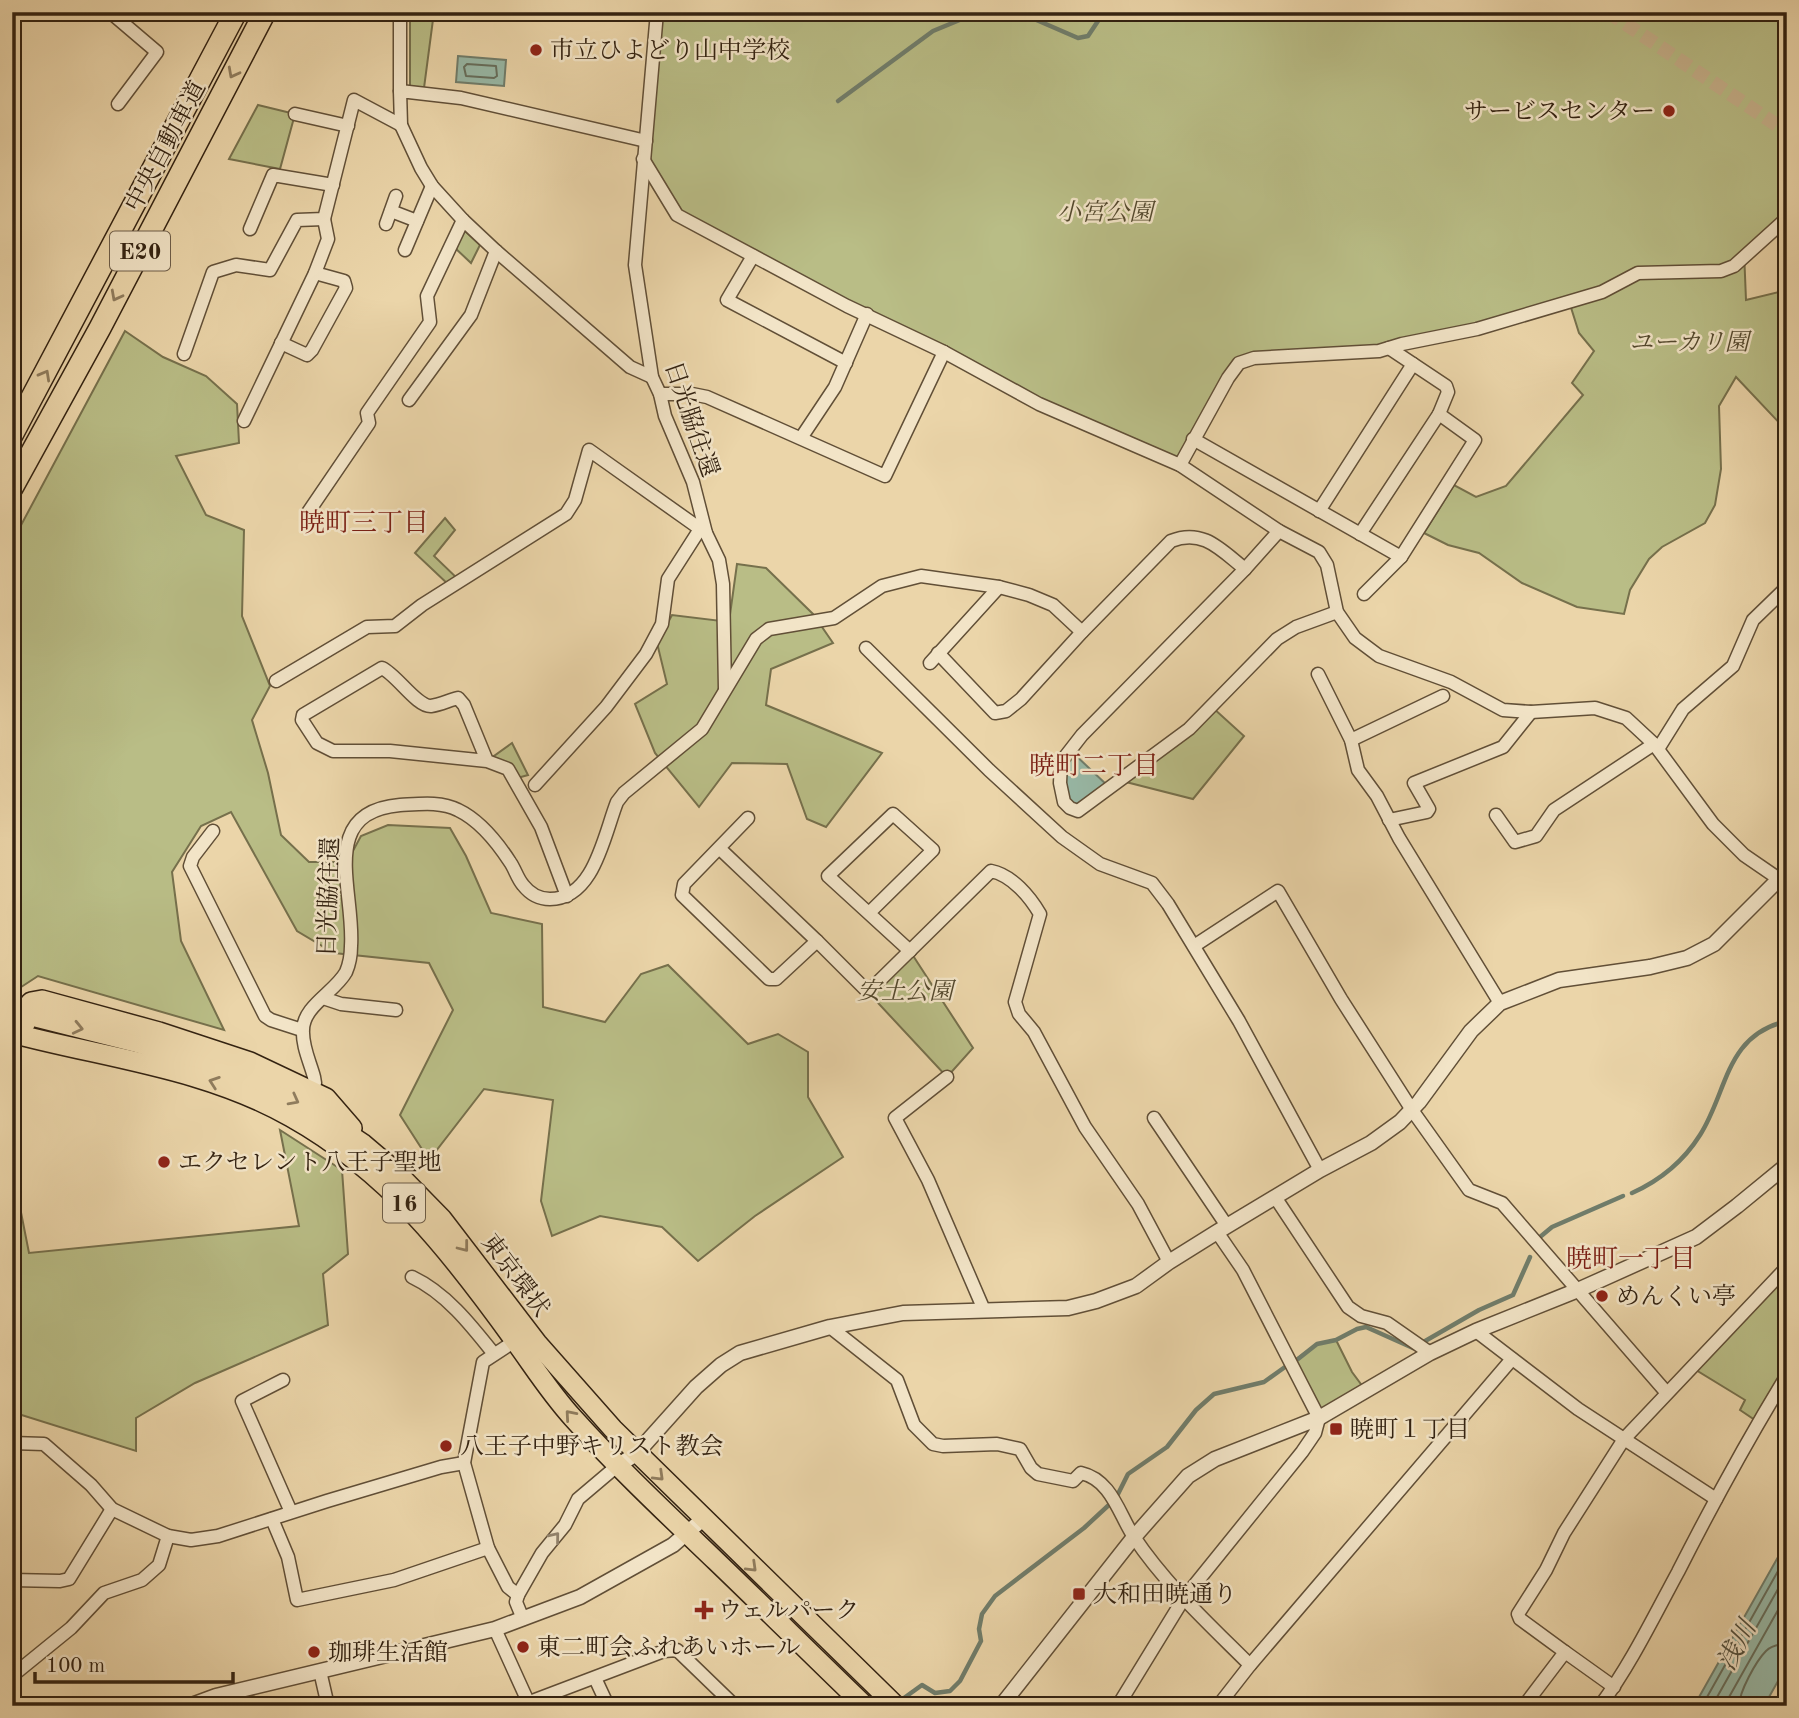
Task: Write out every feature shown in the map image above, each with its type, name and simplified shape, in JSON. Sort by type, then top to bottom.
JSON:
[{"type":"highway","name":"中央自動車道","points":[[12,435],[150,179],[236,12]]},
{"type":"highway","name":"中央自動車道","points":[[12,488],[100,328],[265,12]]},
{"type":"highway","points":[[69,1009],[51,1010],[43,1020],[21,1035],[17,1013],[38,1000],[58,1003],[69,1009],[128,1023],[221,1051],[277,1073],[331,1103],[363,1144]]},
{"type":"highway","name":"東京環状","points":[[17,1013],[135,1042],[244,1076],[309,1108],[363,1144],[396,1172],[442,1219],[537,1343],[636,1454],[895,1706]]},
{"type":"highway","name":"東京環状","points":[[21,1035],[210,1081],[265,1103],[317,1132],[365,1167],[408,1207],[446,1250],[551,1392],[617,1466],[865,1706]]},
{"type":"street","points":[[110,12],[157,52],[118,104]]},
{"type":"street","points":[[400,12],[401,125],[432,186],[496,251],[630,367],[652,377]]},
{"type":"street","points":[[400,91],[461,98],[646,141],[657,12]]},
{"type":"street","points":[[244,421],[315,273],[328,239],[324,219],[354,100],[401,125]]},
{"type":"street","points":[[295,114],[348,126]]},
{"type":"street","name":"日光脇往還","points":[[646,141],[635,265],[652,377],[693,482],[703,531],[719,560],[723,584],[725,690]]},
{"type":"street","points":[[523,1619],[516,1602],[518,1595],[542,1553],[565,1525],[578,1499],[617,1466],[636,1454],[680,1402],[728,1360],[740,1353],[830,1327],[903,1313],[1068,1308],[1136,1286],[1222,1229],[1320,1170],[1371,1143],[1400,1122],[1471,1031],[1500,1003],[1559,980],[1650,967],[1687,958],[1714,944],[1784,877],[1744,855],[1713,824],[1656,746],[1626,718],[1595,708],[1531,712],[1503,710],[1451,682],[1379,656],[1355,638],[1337,612],[1327,565],[1319,552],[1279,531],[1180,465],[1039,404],[944,352],[677,215],[643,159]]},
{"type":"street","points":[[250,229],[274,175],[333,186]]},
{"type":"street","points":[[405,250],[432,186]]},
{"type":"street","points":[[386,224],[396,196]]},
{"type":"street","points":[[391,211],[417,221]]},
{"type":"street","points":[[1180,465],[1239,363],[1254,358],[1379,351],[1477,329],[1602,292],[1638,272],[1721,271],[1734,266],[1787,218]]},
{"type":"street","points":[[184,354],[213,272],[236,265],[270,270],[297,220],[324,219]]},
{"type":"street","points":[[307,514],[369,423],[367,413],[430,322],[427,296],[463,220]]},
{"type":"street","points":[[409,400],[471,315],[496,251]]},
{"type":"street","points":[[753,256],[727,300],[846,362]]},
{"type":"street","points":[[281,343],[307,355],[346,288],[344,281],[315,273]]},
{"type":"street","points":[[801,438],[835,387],[867,314]]},
{"type":"street","points":[[1360,534],[1439,414],[1448,392],[1446,386],[1389,348]]},
{"type":"street","points":[[660,394],[707,397],[885,476],[944,352]]},
{"type":"street","points":[[1319,511],[1412,364]]},
{"type":"street","points":[[1364,594],[1401,557],[1475,440],[1439,414]]},
{"type":"street","points":[[1193,439],[1401,557]]},
{"type":"street","points":[[276,681],[367,627],[395,626],[422,605],[566,514],[575,500],[589,450],[703,531],[668,579],[662,624],[646,654],[606,708],[536,785]]},
{"type":"street","points":[[1279,531],[1082,736],[1061,762],[1060,783],[1064,802],[1078,811],[1189,729],[1277,639],[1337,612]]},
{"type":"street","points":[[999,587],[934,658],[995,713],[1006,711],[1021,699],[1171,541],[1191,535],[1201,538],[1245,569]]},
{"type":"street","points":[[487,761],[464,705],[458,698],[432,706],[423,705],[382,668],[303,715],[302,720],[317,743],[333,751],[390,751],[487,761],[508,769],[541,827],[567,896],[585,883],[592,870],[617,802],[624,793],[702,729],[723,705],[725,690],[756,639],[769,629],[838,621],[882,586],[921,576],[999,587],[1029,595],[1053,605],[1082,632]]},
{"type":"street","points":[[1496,815],[1515,842],[1536,836],[1553,810],[1656,746],[1683,709],[1732,666],[1754,620],[1787,587]]},
{"type":"street","points":[[866,648],[989,771],[1062,837],[1100,864],[1152,883],[1239,1021],[1320,1170]]},
{"type":"street","points":[[1318,674],[1351,740],[1358,770],[1377,796],[1500,1003]]},
{"type":"street","points":[[1351,740],[1443,696]]},
{"type":"street","points":[[1389,820],[1427,812],[1429,809],[1414,783],[1503,747],[1531,712]]},
{"type":"street","name":"日光脇往還","points":[[302,1030],[308,1014],[346,971],[351,946],[347,842],[352,828],[363,815],[380,807],[424,804],[448,806],[469,816],[496,843],[531,894],[543,899],[567,896]]},
{"type":"street","points":[[869,913],[933,850],[893,814],[828,876],[910,951]]},
{"type":"street","points":[[748,818],[684,884],[682,895],[769,979],[776,979],[817,941]]},
{"type":"street","points":[[213,831],[193,857],[190,866],[265,1016],[302,1030],[315,1083],[310,1091]]},
{"type":"street","points":[[719,848],[866,990],[879,983],[991,871],[998,872],[1029,896],[1040,914],[1015,1002],[1019,1014],[1034,1032],[1085,1128],[1138,1204],[1169,1262]]},
{"type":"street","points":[[1194,946],[1279,891],[1341,999],[1412,1110],[1469,1190],[1502,1203],[1666,1392]]},
{"type":"street","points":[[323,998],[341,1004],[396,1010]]},
{"type":"street","points":[[947,1077],[895,1118],[928,1180],[984,1310]]},
{"type":"street","points":[[1121,1706],[1119,1704],[1184,1598],[1302,1452],[1315,1433],[1319,1418],[1222,1229],[1154,1118]]},
{"type":"street","points":[[1001,1706],[1134,1537],[1188,1476],[1214,1459],[1319,1418],[1423,1348],[1476,1331],[1578,1290],[1696,1237],[1787,1165]]},
{"type":"street","points":[[1275,1197],[1348,1307],[1361,1316],[1387,1323],[1423,1348]]},
{"type":"street","points":[[1614,1687],[1520,1619],[1518,1614],[1546,1570],[1564,1533],[1624,1439],[1787,1266]]},
{"type":"street","points":[[412,1277],[425,1283],[456,1310],[494,1354]]},
{"type":"street","points":[[830,1327],[897,1380],[914,1425],[933,1444],[997,1444],[1020,1449],[1031,1468],[1045,1476],[1073,1480],[1082,1473],[1088,1475],[1112,1495],[1134,1537],[1184,1598],[1250,1665]]},
{"type":"street","points":[[1476,1331],[1578,1409],[1716,1499]]},
{"type":"street","points":[[515,1340],[483,1362],[464,1463],[488,1548],[508,1587],[518,1595]]},
{"type":"street","points":[[1218,1706],[1512,1359]]},
{"type":"street","points":[[1600,1706],[1641,1643],[1716,1499],[1787,1375]]},
{"type":"street","points":[[283,1380],[242,1401],[291,1512]]},
{"type":"street","points":[[12,1443],[44,1444],[91,1485],[112,1509],[168,1536],[191,1540],[218,1536],[442,1467],[464,1463]]},
{"type":"street","points":[[12,1580],[69,1579],[112,1509]]},
{"type":"street","points":[[272,1519],[288,1557],[297,1600],[394,1580],[488,1548]]},
{"type":"street","points":[[189,1706],[216,1696],[495,1629],[523,1619],[580,1597],[673,1545],[703,1519]]},
{"type":"street","points":[[12,1676],[71,1628],[104,1593],[142,1580],[159,1566],[168,1536]]},
{"type":"street","points":[[495,1629],[526,1705],[664,1651],[677,1650],[736,1706]]},
{"type":"street","points":[[1524,1706],[1564,1652]]},
{"type":"street","points":[[320,1671],[328,1706]]},
{"type":"street","points":[[595,1678],[608,1706]]},
{"type":"green space","points":[[410,12],[434,12],[424,88],[410,88]]},
{"type":"green space","name":"小宮公園","points":[[662,12],[1787,12],[1787,215],[1744,251],[1746,300],[1787,290],[1787,431],[1736,377],[1719,406],[1721,469],[1715,505],[1705,523],[1662,547],[1649,559],[1630,590],[1624,614],[1577,607],[1522,583],[1479,553],[1448,545],[1424,533],[1454,485],[1476,497],[1506,486],[1583,395],[1572,383],[1594,351],[1579,333],[1568,298],[1444,337],[1240,363],[1180,465],[1077,420],[677,215],[648,164]]},
{"type":"green space","points":[[258,105],[295,114],[280,169],[229,159]]},
{"type":"green space","points":[[464,230],[480,245],[471,263],[454,247]]},
{"type":"green space","points":[[125,331],[163,357],[206,376],[237,404],[239,443],[176,456],[206,515],[244,530],[242,616],[270,686],[252,720],[268,773],[281,835],[309,862],[347,862],[361,836],[388,825],[450,828],[466,856],[491,913],[542,924],[543,1007],[605,1022],[641,974],[668,965],[748,1044],[778,1034],[808,1052],[808,1097],[843,1157],[755,1216],[698,1261],[662,1227],[600,1216],[552,1236],[541,1201],[553,1100],[484,1089],[429,1160],[400,1115],[453,1010],[429,963],[334,953],[297,931],[231,812],[201,826],[172,872],[181,941],[224,1030],[38,976],[12,993],[12,542]]},
{"type":"green space","points":[[445,518],[455,530],[434,556],[460,581],[451,587],[415,553]]},
{"type":"green space","points":[[737,564],[766,568],[813,614],[833,643],[771,669],[766,705],[882,753],[826,827],[807,819],[787,764],[732,763],[699,807],[655,753],[635,704],[667,684],[657,643],[672,615],[729,622]]},
{"type":"green space","points":[[1212,707],[1244,736],[1193,799],[1118,780]]},
{"type":"green space","points":[[512,743],[528,775],[514,779],[487,761]]},
{"type":"green space","name":"安土公園","points":[[910,951],[973,1048],[947,1077],[866,990]]},
{"type":"green space","points":[[280,1130],[342,1170],[348,1254],[323,1274],[328,1325],[195,1383],[136,1418],[136,1451],[12,1412],[12,1188],[16,1187],[29,1253],[299,1226]]},
{"type":"green space","points":[[1781,1275],[1787,1279],[1787,1369],[1755,1420],[1740,1410],[1745,1400],[1696,1370]]},
{"type":"green space","points":[[1336,1340],[1352,1372],[1366,1391],[1319,1418],[1292,1362],[1317,1344]]},
{"type":"water","points":[[458,56],[506,60],[504,86],[456,82]]},
{"type":"water","points":[[1070,750],[1109,787],[1078,811],[1070,808],[1060,783]]},
{"type":"water","name":"浅川","points":[[1787,1541],[1787,1665],[1764,1706],[1694,1706]]},
{"type":"waterway","points":[[838,101],[933,31],[979,12]]},
{"type":"waterway","points":[[1018,12],[1078,38],[1088,36],[1104,12]]},
{"type":"waterway","points":[[1632,1193],[1670,1169],[1693,1145],[1709,1118],[1731,1067],[1751,1039],[1767,1028],[1787,1021]]},
{"type":"waterway","points":[[1540,1237],[1552,1227],[1623,1196]]},
{"type":"waterway","points":[[1298,1359],[1317,1344],[1336,1340],[1366,1327],[1413,1348],[1479,1310],[1513,1295],[1530,1257]]},
{"type":"waterway","points":[[1117,1496],[1128,1474],[1167,1447],[1196,1410],[1214,1394],[1264,1382],[1285,1367]]},
{"type":"waterway","points":[[904,1698],[922,1685],[935,1693],[950,1691],[960,1681],[981,1641],[979,1629],[982,1614],[995,1596],[1084,1528],[1111,1503]]},
{"type":"tunnel","points":[[1608,12],[1787,132]]},
{"type":"place","name":"市立ひよどり山中学校","points":[[536,50]]},
{"type":"place","name":"サービスセンター","points":[[1669,111]]},
{"type":"place","name":"エクセレント八王子聖地","points":[[164,1162]]},
{"type":"place","name":"めんくい亭","points":[[1602,1296]]},
{"type":"place","name":"暁町１丁目","points":[[1336,1429]]},
{"type":"place","name":"八王子中野キリスト教会","points":[[446,1446]]},
{"type":"place","name":"大和田暁通り","points":[[1079,1594]]},
{"type":"place","name":"ウェルパーク","points":[[704,1610]]},
{"type":"place","name":"東二町会ふれあいホール","points":[[523,1647]]},
{"type":"place","name":"珈琲生活館","points":[[314,1652]]},
{"type":"district","name":"暁町三丁目","points":[[364,522]]},
{"type":"district","name":"暁町二丁目","points":[[1094,765]]},
{"type":"district","name":"暁町一丁目","points":[[1631,1258]]},
{"type":"park label","name":"ユーカリ園","points":[[1689,342]]}]
